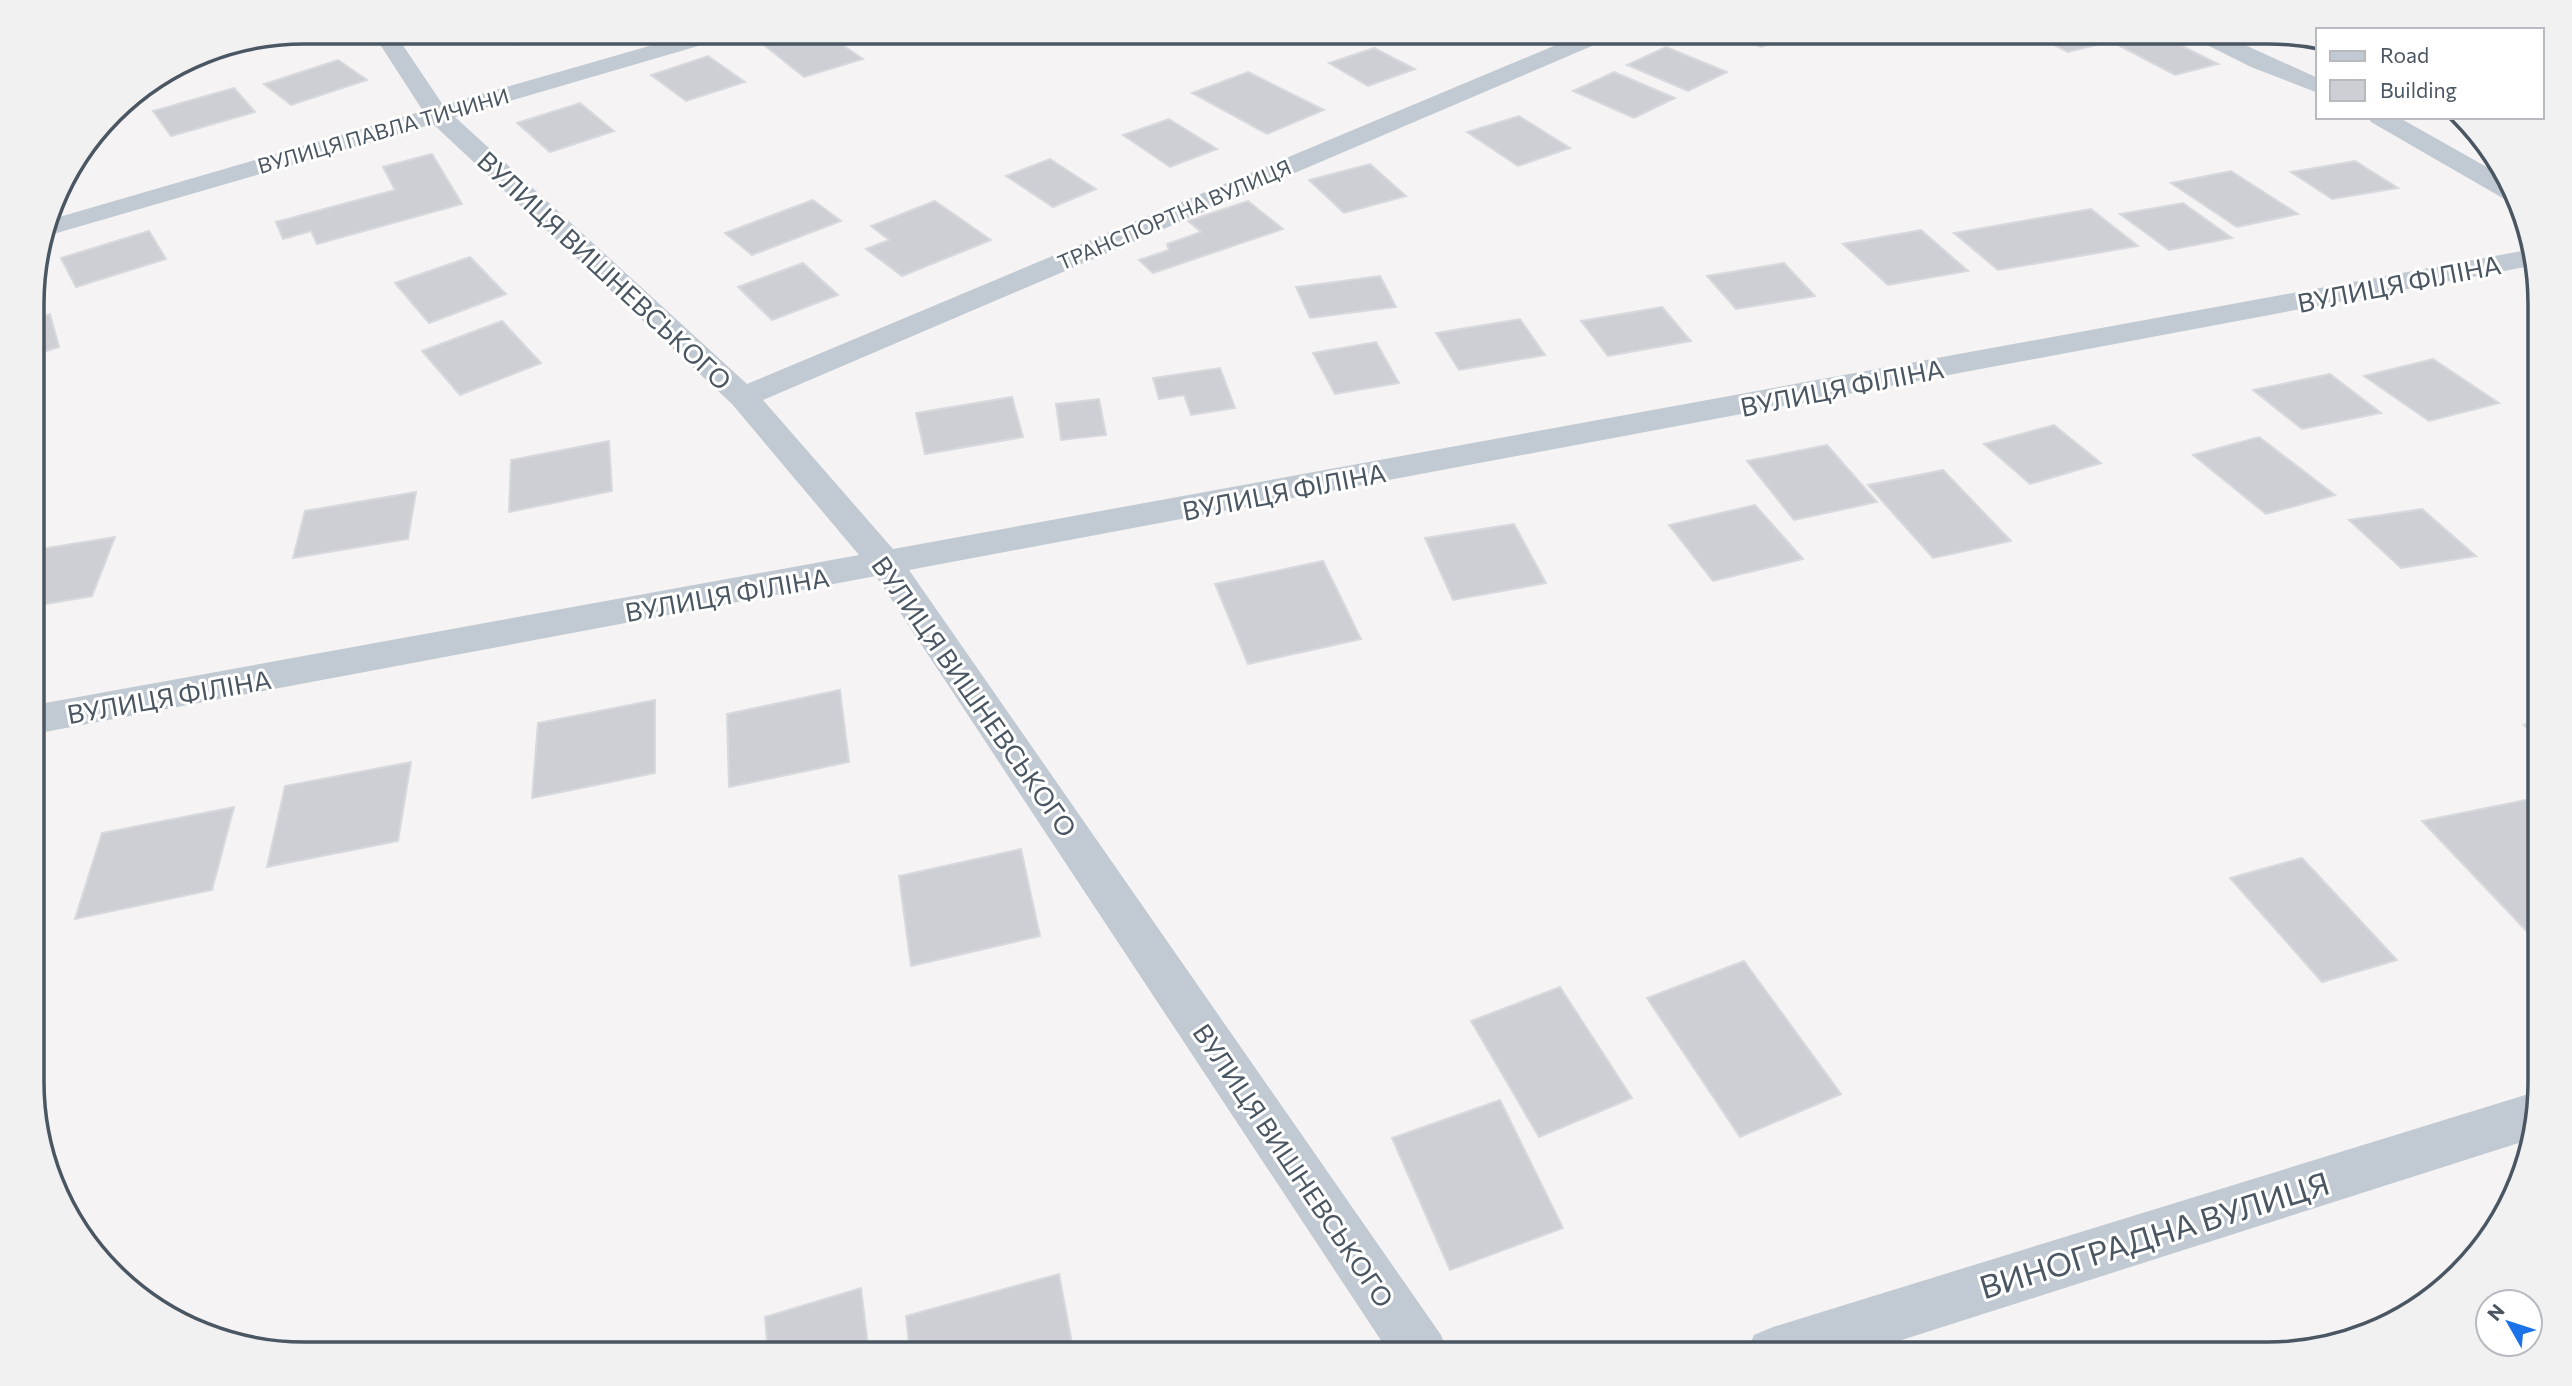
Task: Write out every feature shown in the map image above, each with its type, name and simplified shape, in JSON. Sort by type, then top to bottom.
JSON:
[{"type":"street","name":"ВУЛИЦЯ ВИШНЕВСЬКОГО","points":[[391,44],[437,114],[743,397],[887,565],[1415,1342]]},
{"type":"street","name":"ВУЛИЦЯ ПАВЛА ТИЧИНИ","points":[[56,226],[679,44]]},
{"type":"street","name":"ТРАНСПОРТНА ВУЛИЦЯ","points":[[743,397],[1577,44]]},
{"type":"street","points":[[2223,44],[2316,85]]},
{"type":"street","points":[[2384,119],[2499,185]]},
{"type":"street","name":"ВУЛИЦЯ ФІЛІНА","points":[[44,718],[887,565],[2524,259]]},
{"type":"street","name":"ВИНОГРАДНА ВУЛИЦЯ","points":[[1815,1342],[2526,1118]]},
{"type":"building","points":[[763,44],[841,44],[863,59],[804,77]]},
{"type":"building","points":[[2052,44],[2100,44],[2068,52]]},
{"type":"building","points":[[2178,44],[2218,64],[2175,75],[2120,46]]},
{"type":"building","points":[[1666,47],[1727,72],[1688,91],[1627,65]]},
{"type":"building","points":[[1374,48],[1415,69],[1368,86],[1329,63]]},
{"type":"building","points":[[708,56],[745,82],[686,101],[651,75]]},
{"type":"building","points":[[338,60],[367,80],[291,105],[264,84]]},
{"type":"building","points":[[1248,72],[1324,110],[1267,134],[1192,93]]},
{"type":"building","points":[[1614,72],[1675,98],[1634,118],[1573,91]]},
{"type":"building","points":[[234,88],[255,112],[171,136],[153,111]]},
{"type":"building","points":[[580,103],[614,131],[550,152],[517,123]]},
{"type":"building","points":[[1519,116],[1570,148],[1518,166],[1467,132]]},
{"type":"building","points":[[1169,119],[1217,149],[1170,167],[1123,135]]},
{"type":"building","points":[[432,154],[462,204],[317,244],[311,231],[283,239],[276,222],[395,190],[383,167]]},
{"type":"building","points":[[1050,159],[1096,189],[1053,207],[1006,176]]},
{"type":"building","points":[[2355,161],[2398,188],[2332,199],[2291,172]]},
{"type":"building","points":[[1370,164],[1406,196],[1344,213],[1309,180]]},
{"type":"building","points":[[2231,171],[2298,214],[2237,227],[2171,183]]},
{"type":"building","points":[[813,200],[841,221],[752,255],[725,233]]},
{"type":"building","points":[[935,201],[991,240],[902,276],[866,249],[889,240],[871,226]]},
{"type":"building","points":[[1248,201],[1283,229],[1153,273],[1139,260],[1169,250],[1167,244],[1201,232],[1188,221]]},
{"type":"building","points":[[2183,203],[2232,238],[2169,250],[2120,214]]},
{"type":"building","points":[[2091,209],[2138,246],[1998,270],[1954,233]]},
{"type":"building","points":[[1921,230],[1968,271],[1888,285],[1843,244]]},
{"type":"building","points":[[149,231],[166,259],[76,287],[61,258]]},
{"type":"building","points":[[470,257],[506,294],[429,323],[395,283]]},
{"type":"building","points":[[803,263],[838,295],[772,320],[738,287]]},
{"type":"building","points":[[1784,263],[1815,296],[1736,309],[1707,276]]},
{"type":"building","points":[[1380,276],[1396,307],[1310,318],[1296,287]]},
{"type":"building","points":[[1662,307],[1691,341],[1608,356],[1581,321]]},
{"type":"building","points":[[50,314],[59,347],[44,352],[44,316]]},
{"type":"building","points":[[1520,319],[1545,355],[1459,370],[1436,333]]},
{"type":"building","points":[[502,321],[541,363],[460,395],[422,351]]},
{"type":"building","points":[[1376,342],[1399,383],[1335,394],[1313,353]]},
{"type":"building","points":[[2433,359],[2499,403],[2429,421],[2364,376]]},
{"type":"building","points":[[1220,368],[1235,408],[1191,415],[1184,395],[1159,399],[1153,378]]},
{"type":"building","points":[[2330,374],[2381,413],[2302,429],[2253,390]]},
{"type":"building","points":[[1012,397],[1023,437],[925,454],[916,413]]},
{"type":"building","points":[[1099,399],[1106,435],[1061,440],[1056,404]]},
{"type":"building","points":[[2054,425],[2101,463],[2030,484],[1984,444]]},
{"type":"building","points":[[2259,437],[2335,495],[2266,514],[2193,455]]},
{"type":"building","points":[[609,441],[612,491],[509,512],[511,460]]},
{"type":"building","points":[[1827,445],[1877,502],[1794,520],[1747,461]]},
{"type":"building","points":[[1943,470],[2011,541],[1933,558],[1868,485]]},
{"type":"building","points":[[416,492],[408,539],[293,558],[305,511]]},
{"type":"building","points":[[1755,505],[1803,559],[1713,581],[1669,525]]},
{"type":"building","points":[[2422,509],[2476,556],[2401,568],[2349,520]]},
{"type":"building","points":[[1514,524],[1546,583],[1453,600],[1425,538]]},
{"type":"building","points":[[115,537],[92,596],[44,604],[44,548]]},
{"type":"building","points":[[1323,561],[1361,639],[1248,664],[1215,584]]},
{"type":"building","points":[[840,690],[849,762],[729,787],[727,714]]},
{"type":"building","points":[[655,700],[655,773],[532,798],[538,723]]},
{"type":"building","points":[[411,762],[398,841],[267,867],[285,786]]},
{"type":"building","points":[[2528,799],[2528,933],[2422,821]]},
{"type":"building","points":[[234,807],[212,890],[75,919],[102,833]]},
{"type":"building","points":[[1021,849],[1040,936],[911,966],[899,876]]},
{"type":"building","points":[[2302,858],[2397,960],[2322,982],[2230,878]]},
{"type":"building","points":[[1744,961],[1841,1094],[1740,1137],[1647,998]]},
{"type":"building","points":[[1560,987],[1632,1098],[1539,1137],[1471,1021]]},
{"type":"building","points":[[1500,1100],[1563,1228],[1450,1270],[1392,1138]]},
{"type":"building","points":[[1059,1274],[1072,1342],[909,1342],[906,1316]]},
{"type":"building","points":[[861,1288],[868,1342],[767,1342],[765,1317]]}]
